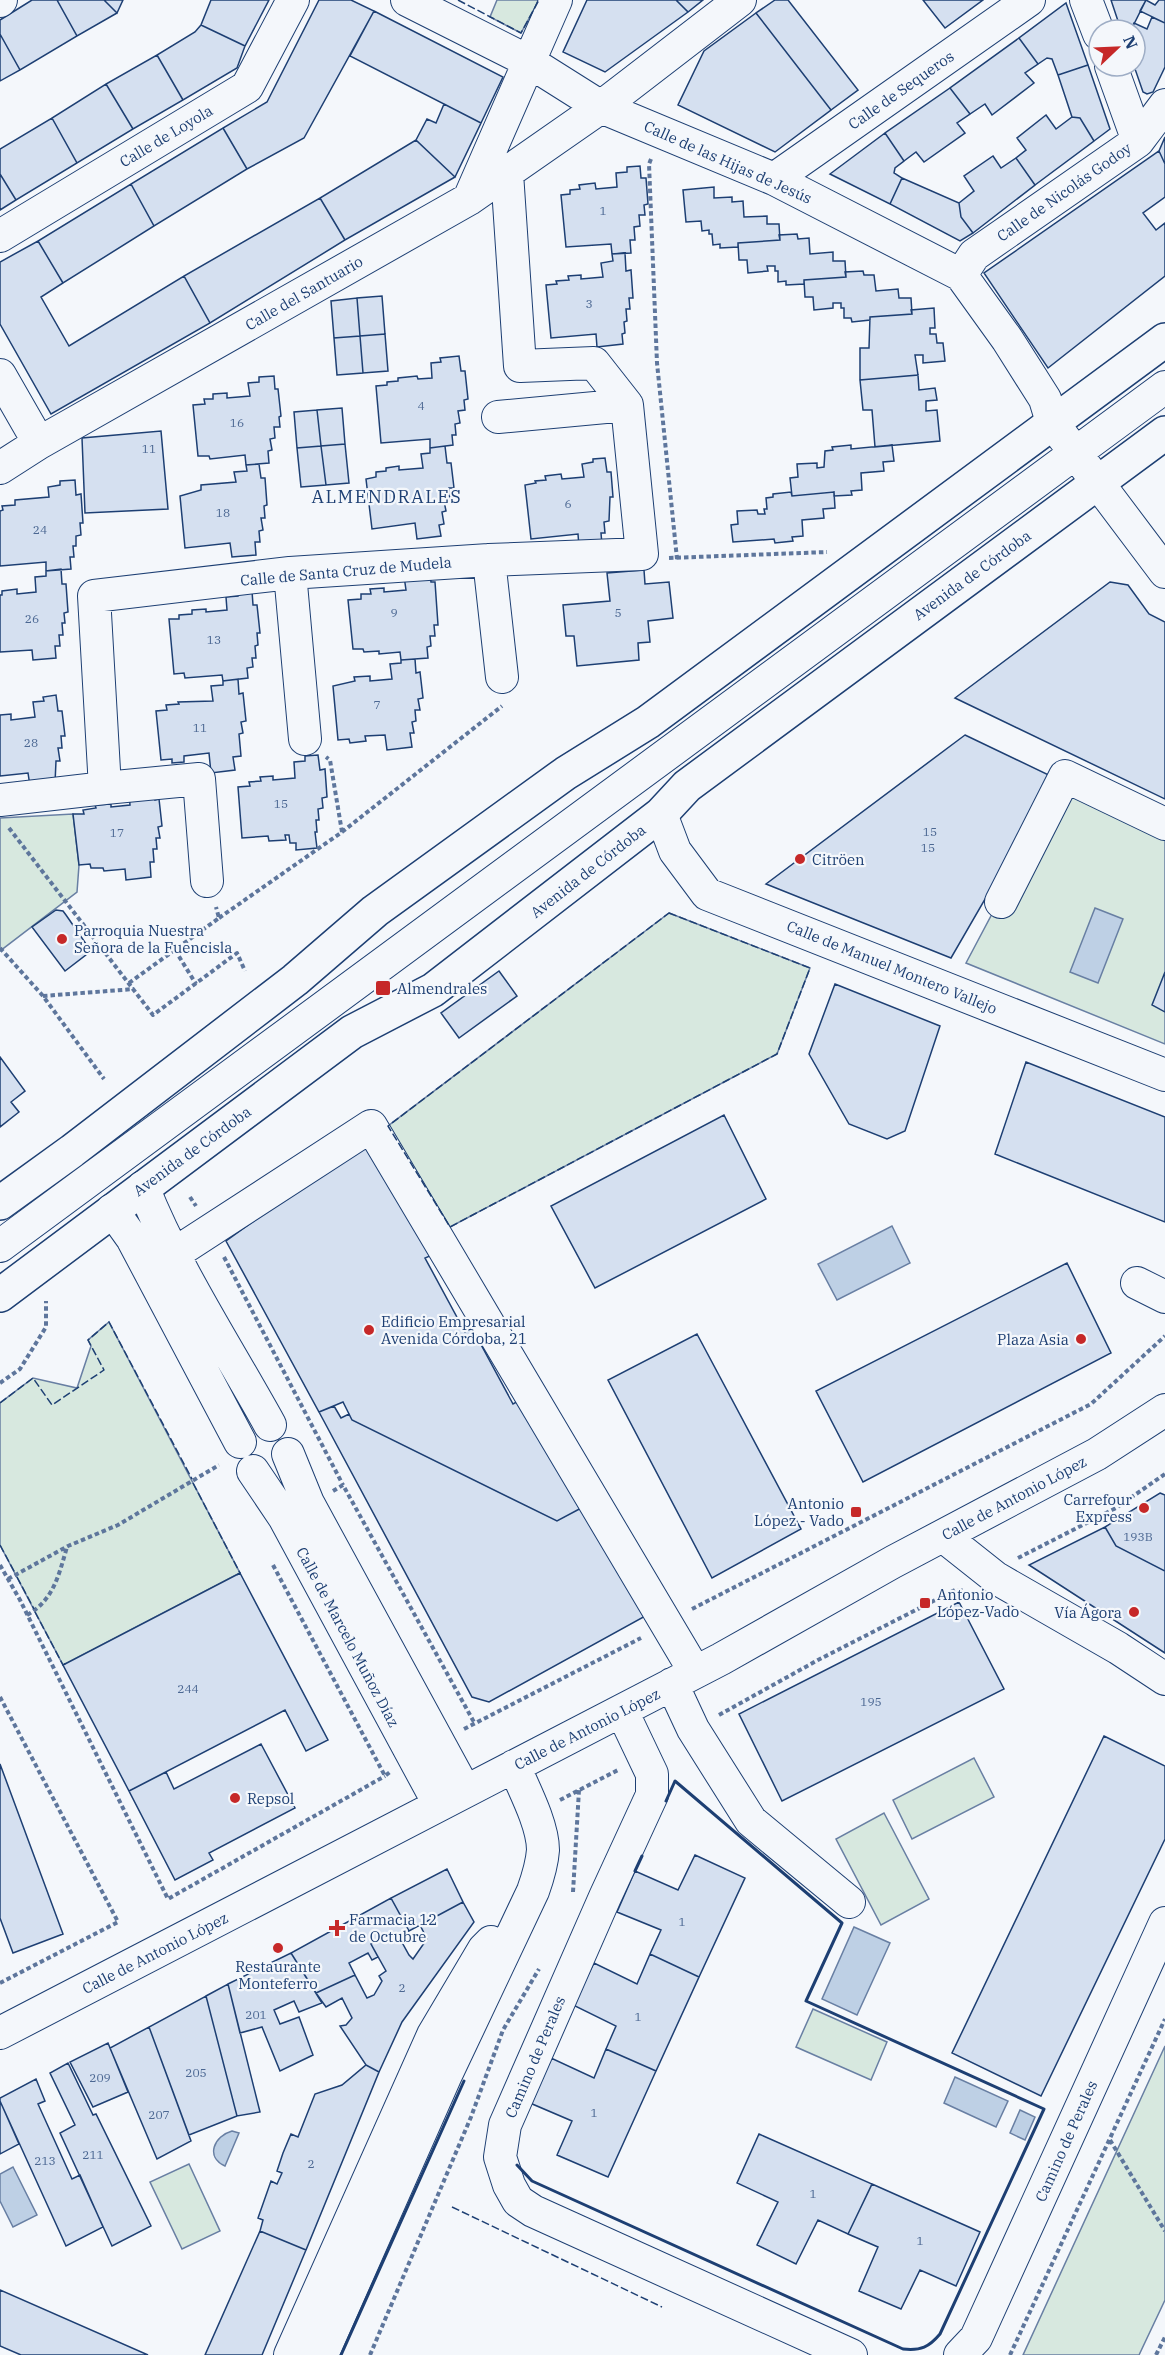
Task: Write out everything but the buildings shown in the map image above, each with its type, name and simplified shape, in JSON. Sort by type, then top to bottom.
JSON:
[{"type":"main road","points":[[0,1203],[72,1151],[295,980],[375,911],[566,773],[648,722],[1165,340]]},
{"type":"main road","name":"Avenida de Córdoba","points":[[0,1294],[352,1032],[433,990],[661,813],[687,786],[1165,433]]},
{"type":"street","name":"Calle de Loyola","points":[[0,236],[247,87],[293,0]]},
{"type":"street","name":"Calle de las Hijas de Jesús","points":[[407,0],[528,61],[601,107],[774,179],[961,275],[1007,339],[1045,399],[1052,422],[1165,572]]},
{"type":"street","points":[[469,199],[556,0]]},
{"type":"street","name":"Calle del Santuario","points":[[0,468],[39,443],[469,199],[601,107],[740,0]]},
{"type":"street","name":"Calle de Sequeros","points":[[774,179],[1029,0]]},
{"type":"street","points":[[1086,0],[1093,18]]},
{"type":"street","points":[[1115,78],[1138,141]]},
{"type":"street","name":"Calle de Nicolás Godoy","points":[[961,275],[974,255],[1138,141],[1165,105]]},
{"type":"street","points":[[507,173],[520,366],[594,363],[627,405]]},
{"type":"street","points":[[0,375],[39,443]]},
{"type":"street","points":[[0,1246],[1165,387]]},
{"type":"street","points":[[498,417],[627,405]]},
{"type":"street","name":"Calle de Santa Cruz de Mudela","points":[[105,788],[94,596],[290,573],[489,560],[642,554],[627,405]]},
{"type":"street","points":[[489,560],[502,677]]},
{"type":"street","points":[[290,573],[305,739]]},
{"type":"street","points":[[1001,902],[1065,776],[1165,824]]},
{"type":"street","points":[[4,813],[105,788],[199,779],[207,881]]},
{"type":"street","name":"Calle de Manuel Montero Vallejo","points":[[661,813],[675,851],[707,894],[1165,1075]]},
{"type":"street","points":[[174,1254],[371,1126],[667,1624],[684,1678],[693,1729],[751,1821],[849,1902]]},
{"type":"street","name":"Calle de Marcelo Muñoz Díaz","points":[[143,1187],[156,1220],[174,1254],[270,1425],[277,1428],[287,1439],[288,1454],[308,1503],[452,1798]]},
{"type":"street","name":"Calle de Marcelo Muñoz Díaz","points":[[112,1210],[132,1238],[227,1449],[240,1456],[243,1462],[239,1473],[284,1517],[427,1750]]},
{"type":"street","points":[[1137,1282],[1165,1297]]},
{"type":"street","name":"Calle de Antonio López","points":[[0,2033],[684,1678],[1097,1454],[1165,1410]]},
{"type":"street","points":[[227,1449],[255,1425],[270,1425]]},
{"type":"street","points":[[239,1473],[275,1471],[281,1467],[288,1454]]},
{"type":"street","points":[[943,1536],[996,1578],[1118,1648],[1165,1679]]},
{"type":"street","name":"Camino de Perales","points":[[622,1711],[652,1774],[652,1795],[505,2125],[500,2157],[509,2185],[518,2201],[533,2211],[851,2355]]},
{"type":"street","points":[[321,2355],[540,1870],[543,1848],[534,1813],[514,1766]]},
{"type":"street","points":[[290,2355],[433,2035],[484,1949],[506,1925],[522,1913]]},
{"type":"street","name":"Camino de Perales","points":[[960,2355],[976,2338],[1165,1923]]},
{"type":"path","points":[[662,133],[649,164],[657,363],[677,559],[833,552]]},
{"type":"path","points":[[129,983],[342,832],[506,703],[502,677]]},
{"type":"path","points":[[305,739],[330,760],[342,832]]},
{"type":"path","points":[[4,813],[153,1015],[237,953],[245,970]]},
{"type":"path","points":[[207,881],[219,918]]},
{"type":"path","points":[[0,948],[43,996],[104,1079]]},
{"type":"path","points":[[175,950],[196,984]]},
{"type":"path","points":[[43,996],[134,989]]},
{"type":"path","points":[[190,1197],[343,1485]]},
{"type":"path","points":[[0,1383],[20,1369],[45,1327],[46,1301]]},
{"type":"path","points":[[0,1564],[168,1899],[427,1750],[667,1624],[700,1604],[1092,1404],[1165,1336]]},
{"type":"path","points":[[8,1579],[68,1546],[118,1526],[219,1465],[227,1449]]},
{"type":"path","points":[[219,1465],[239,1473]]},
{"type":"path","points":[[693,1729],[818,1660],[955,1590],[982,1589],[1013,1560],[1116,1508],[1165,1474]]},
{"type":"path","points":[[27,1615],[38,1609],[54,1588],[68,1546]]},
{"type":"path","points":[[273,1564],[385,1776]]},
{"type":"path","points":[[0,1697],[117,1922],[0,1983]]},
{"type":"path","points":[[554,1803],[620,1769]]},
{"type":"path","points":[[572,1902],[579,1790]]},
{"type":"path","points":[[370,2355],[471,2117],[502,2030],[543,1962]]},
{"type":"path","points":[[1010,2355],[1165,2019]]},
{"type":"path","points":[[1110,2139],[1165,2231]]},
{"type":"path","points":[[1156,2355],[1165,2337]]},
{"type":"shaded area","points":[[497,0],[539,0],[521,33],[490,17]]},
{"type":"shaded area","points":[[1065,776],[1165,828],[1165,1044],[966,963]]},
{"type":"shaded area","points":[[73,814],[79,865],[77,892],[0,951],[0,818]]},
{"type":"shaded area","points":[[669,913],[810,968],[777,1054],[450,1227],[388,1126]]},
{"type":"shaded area","points":[[109,1322],[240,1573],[63,1665],[0,1545],[0,1403],[33,1378],[77,1388],[91,1346],[88,1340]]},
{"type":"shaded area","points":[[974,1758],[994,1797],[912,1839],[893,1800]]},
{"type":"shaded area","points":[[884,1813],[929,1899],[881,1925],[836,1839]]},
{"type":"shaded area","points":[[813,2009],[887,2042],[871,2080],[796,2047]]},
{"type":"shaded area","points":[[1165,2046],[1165,2300],[1139,2355],[1023,2355]]},
{"type":"shaded area","points":[[189,2164],[220,2231],[182,2249],[150,2182]]},
{"type":"water","points":[[1095,908],[1123,919],[1098,983],[1070,972]]},
{"type":"water","points":[[892,1226],[910,1263],[837,1300],[818,1264]]},
{"type":"water","points":[[854,1927],[890,1943],[857,2015],[822,1999]]},
{"type":"water","points":[[955,2077],[1008,2101],[996,2127],[944,2103]]},
{"type":"water","points":[[1020,2110],[1035,2117],[1025,2140],[1010,2133]]},
{"type":"water","points":[[232,2131],[239,2133],[225,2166],[215,2157],[214,2147],[220,2137]]},
{"type":"water","points":[[13,2167],[37,2215],[13,2227],[0,2201],[0,2174]]},
{"type":"fence","points":[[458,0],[521,33],[539,0]]},
{"type":"fence","points":[[669,913],[810,968],[777,1054],[450,1227],[388,1126],[669,913]]},
{"type":"fence","points":[[0,1403],[33,1378],[52,1405],[104,1370],[88,1340],[109,1322],[192,1479]]},
{"type":"fence","points":[[193,1483],[240,1573],[237,1575]]},
{"type":"fence","points":[[0,1545],[15,1573]]},
{"type":"fence","points":[[17,1577],[34,1609]]},
{"type":"fence","points":[[35,1612],[63,1665],[66,1663]]},
{"type":"fence","points":[[452,2207],[662,2307]]},
{"type":"wall","points":[[517,2165],[532,2181],[903,2349],[920,2349],[940,2334],[1044,2109],[806,2001],[842,1923],[675,1781],[666,1801]]},
{"type":"wall","points":[[635,1871],[642,1856]]},
{"type":"wall","points":[[341,2355],[464,2081]]},
{"type":"place","name":"Citröen","points":[[800,859]]},
{"type":"place","name":"Parroquia Nuestra Señora de la Fuencisla","points":[[62,939]]},
{"type":"place","name":"Almendrales","points":[[383,988]]},
{"type":"place","name":"Edificio Empresarial Avenida Córdoba, 21","points":[[369,1330]]},
{"type":"place","name":"Plaza Asia","points":[[1081,1339]]},
{"type":"place","name":"Carrefour Express","points":[[1144,1508]]},
{"type":"place","name":"Antonio López - Vado","points":[[856,1512]]},
{"type":"place","name":"Antonio López-Vado","points":[[925,1603]]},
{"type":"place","name":"Vía Ágora","points":[[1134,1612]]},
{"type":"place","name":"Repsol","points":[[235,1798]]},
{"type":"place","name":"Farmacia 12 de Octubre","points":[[337,1928]]},
{"type":"place","name":"Restaurante Monteferro","points":[[278,1948]]},
{"type":"district","name":"ALMENDRALES","points":[[387,496]]}]
